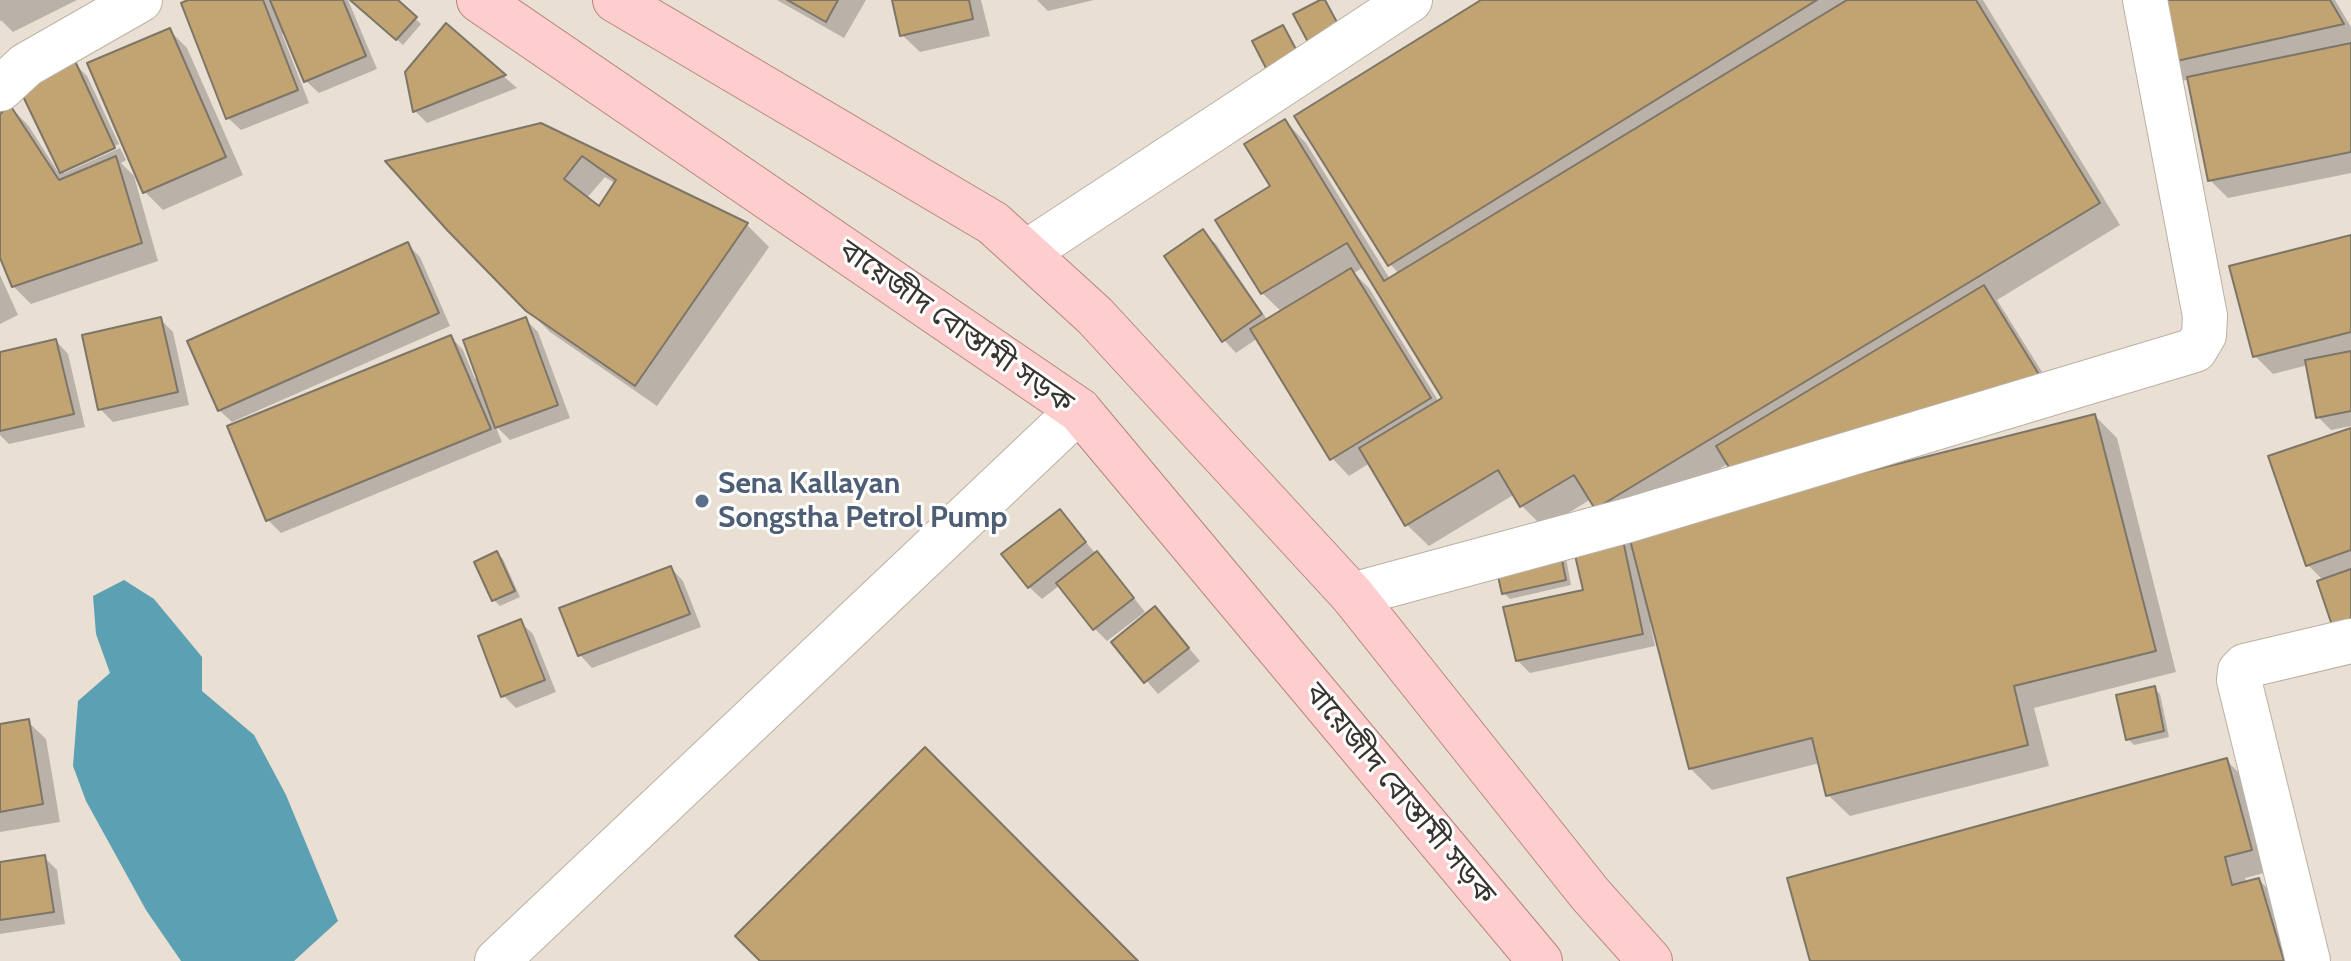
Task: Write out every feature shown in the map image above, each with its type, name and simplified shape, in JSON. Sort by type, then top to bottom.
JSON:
[{"type":"main road","name":"বায়েজীদ বোস্তামী সড়ক","points":[[479,0],[1079,410],[1540,961]]},
{"type":"main road","points":[[615,0],[993,223],[1027,252],[1095,316],[1352,595],[1590,894],[1650,961]]},
{"type":"street","points":[[0,89],[26,65],[140,0]]},
{"type":"street","points":[[1027,252],[1410,0]]},
{"type":"street","points":[[1352,595],[1629,520],[2195,350],[2204,335],[2205,316],[2145,0]]},
{"type":"street","points":[[497,961],[1079,410]]},
{"type":"street","points":[[2308,961],[2239,680],[2240,671],[2245,666],[2351,641]]},
{"type":"water","points":[[124,580],[154,599],[202,657],[202,691],[254,735],[286,795],[338,921],[294,961],[181,961],[146,910],[86,801],[73,766],[78,701],[110,673],[96,634],[93,596]]},
{"type":"building","points":[[188,0],[263,0],[298,90],[226,119],[181,3]]},
{"type":"building","points":[[270,0],[343,0],[366,56],[304,82]]},
{"type":"building","points":[[350,0],[398,0],[417,17],[396,40]]},
{"type":"building","points":[[787,0],[838,0],[826,22]]},
{"type":"building","points":[[892,0],[969,0],[973,19],[900,36]]},
{"type":"building","points":[[1325,0],[1339,26],[1308,42],[1293,14]]},
{"type":"building","points":[[1481,0],[1817,0],[1388,266],[1294,116]]},
{"type":"building","points":[[1847,0],[1976,0],[2100,203],[1595,509],[1574,475],[1520,507],[1498,470],[1405,526],[1359,448],[1442,398],[1347,243],[1261,294],[1215,220],[1270,186],[1244,144],[1285,119],[1384,281]]},
{"type":"building","points":[[2149,0],[2330,0],[2344,24],[2163,64]]},
{"type":"building","points":[[446,23],[506,75],[413,112],[405,72]]},
{"type":"building","points":[[1283,25],[1298,53],[1267,70],[1252,41]]},
{"type":"building","points":[[170,28],[226,157],[143,193],[87,63]]},
{"type":"building","points":[[2351,43],[2351,152],[2208,181],[2187,77]]},
{"type":"building","points":[[75,61],[115,148],[60,173],[19,88]]},
{"type":"building","points":[[10,105],[59,180],[116,156],[142,243],[12,287],[0,258],[0,114]]},
{"type":"building","points":[[541,123],[748,223],[635,386],[526,311],[385,161]],"holes":[[[582,156],[616,180],[599,206],[564,179]]]},
{"type":"building","points":[[1203,229],[1262,314],[1222,342],[1164,256]]},
{"type":"building","points":[[2351,235],[2351,332],[2253,357],[2229,266]]},
{"type":"building","points":[[408,242],[439,313],[218,411],[187,341]]},
{"type":"building","points":[[1351,268],[1431,398],[1330,460],[1250,329]]},
{"type":"building","points":[[1984,285],[2043,381],[1736,479],[1716,446]]},
{"type":"building","points":[[161,317],[178,392],[98,410],[82,335]]},
{"type":"building","points":[[526,317],[558,405],[495,428],[463,340]]},
{"type":"building","points":[[451,335],[491,429],[266,521],[227,426]]},
{"type":"building","points":[[56,339],[74,414],[0,431],[0,352]]},
{"type":"building","points":[[2351,351],[2351,411],[2316,418],[2305,360]]},
{"type":"building","points":[[2095,414],[2156,651],[2014,686],[2028,745],[1826,796],[1812,738],[1689,769],[1628,532]]},
{"type":"building","points":[[2351,428],[2351,550],[2306,566],[2268,456]]},
{"type":"building","points":[[1060,509],[1086,542],[1028,588],[1001,554]]},
{"type":"building","points":[[1621,531],[1643,634],[1516,661],[1503,607],[1583,590],[1572,542]]},
{"type":"building","points":[[1559,545],[1566,580],[1502,594],[1494,559]]},
{"type":"building","points":[[497,551],[515,591],[492,601],[474,562]]},
{"type":"building","points":[[1097,551],[1134,598],[1093,630],[1056,583]]},
{"type":"building","points":[[671,566],[690,614],[578,656],[559,608]]},
{"type":"building","points":[[2351,569],[2351,625],[2334,631],[2317,581]]},
{"type":"building","points":[[1155,606],[1189,648],[1144,683],[1111,642]]},
{"type":"building","points":[[521,619],[545,680],[501,697],[478,636]]},
{"type":"building","points":[[2155,686],[2164,731],[2126,740],[2116,695]]},
{"type":"building","points":[[29,719],[43,804],[0,812],[0,724]]},
{"type":"building","points":[[925,747],[1138,961],[760,961],[735,936]]},
{"type":"building","points":[[2227,758],[2252,850],[2225,857],[2232,885],[2259,878],[2284,961],[1810,961],[1787,878]]},
{"type":"building","points":[[45,855],[54,912],[0,920],[0,862]]},
{"type":"place","name":"Sena Kallayan Songstha Petrol Pump","points":[[702,501]]}]
